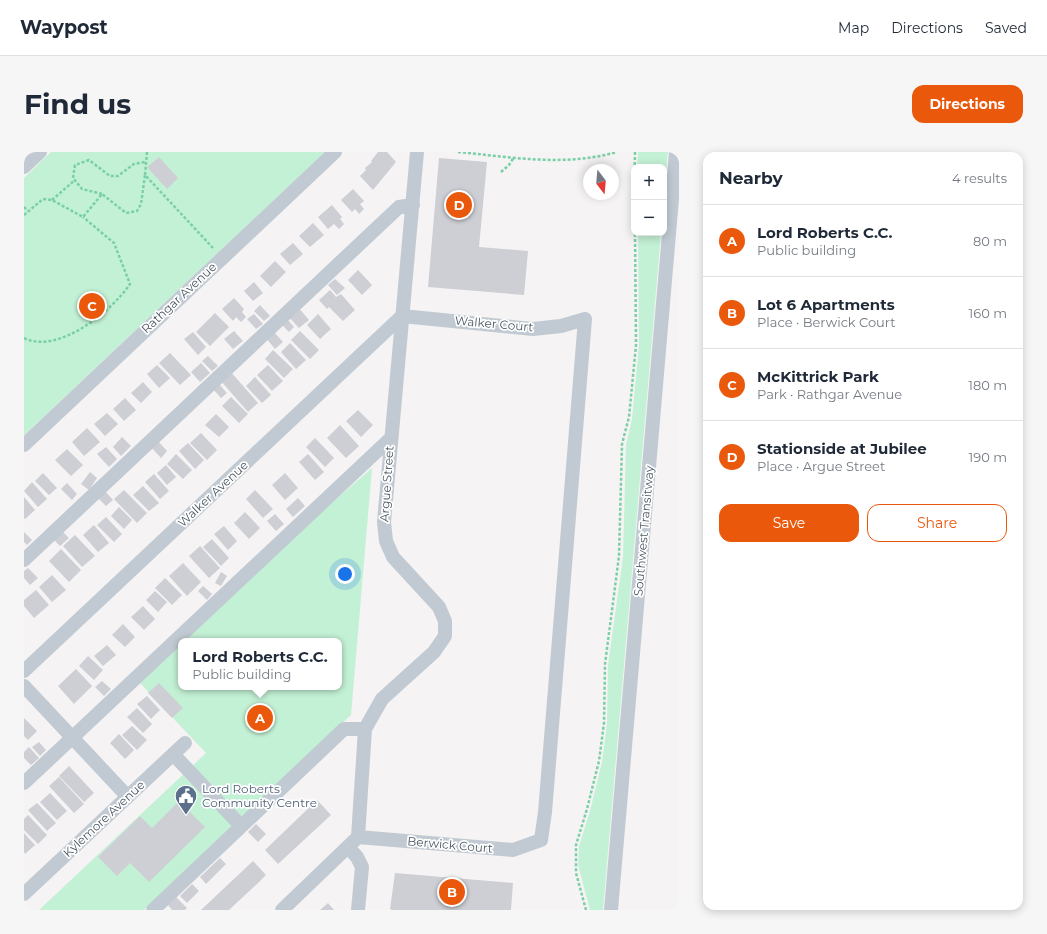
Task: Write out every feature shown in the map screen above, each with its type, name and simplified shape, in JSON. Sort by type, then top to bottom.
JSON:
[{"type":"street","points":[[24,167],[40,152]]},
{"type":"street","name":"Rathgar Avenue","points":[[24,445],[335,152]]},
{"type":"street","name":"Argue Street","points":[[353,842],[365,729],[382,699],[434,652],[445,636],[445,621],[439,607],[393,557],[386,541],[384,522],[417,152]]},
{"type":"street","name":"Southwest Transitway","points":[[611,910],[676,152]]},
{"type":"street","points":[[24,560],[399,207],[413,205]]},
{"type":"street","name":"Walker Court","points":[[402,316],[533,329],[561,326],[585,319],[546,804],[541,840]]},
{"type":"street","name":"Walker Avenue","points":[[24,671],[402,316]]},
{"type":"street","points":[[24,783],[391,438]]},
{"type":"street","points":[[24,686],[128,797]]},
{"type":"street","points":[[153,910],[344,729],[365,729]]},
{"type":"street","name":"Kylemore Avenue","points":[[24,894],[185,743]]},
{"type":"street","points":[[173,754],[241,826]]},
{"type":"street","name":"Berwick Court","points":[[353,842],[513,850],[541,840]]},
{"type":"street","points":[[282,910],[353,842],[357,857],[362,867],[358,910]]},
{"type":"path","points":[[145,162],[134,164],[118,176],[110,176],[89,160],[75,165],[73,172],[75,180],[82,189],[102,194],[126,213],[137,212],[141,204],[147,152]]},
{"type":"path","points":[[458,152],[547,160],[577,160],[599,157],[617,152]]},
{"type":"path","points":[[635,152],[635,164]]},
{"type":"path","points":[[500,172],[509,165],[514,157]]},
{"type":"path","points":[[144,175],[222,257]]},
{"type":"path","points":[[52,200],[75,180]]},
{"type":"path","points":[[83,217],[102,194]]},
{"type":"path","points":[[24,215],[42,199],[52,200],[83,217],[114,243],[130,284],[105,311],[65,338],[44,341],[24,338]]},
{"type":"path","points":[[24,207],[28,211]]},
{"type":"path","points":[[586,910],[576,874],[576,845],[599,761],[604,723],[605,664],[619,556],[622,444],[629,417],[636,345],[634,236]]},
{"type":"green space","points":[[51,152],[325,152],[24,435],[24,178]]},
{"type":"green space","points":[[638,152],[668,152],[667,164],[637,164]]},
{"type":"green space","points":[[638,236],[661,236],[603,910],[590,910],[578,865],[579,846],[590,811],[602,762],[607,724],[608,665],[623,557],[626,445],[632,419],[639,345]]},
{"type":"green space","points":[[372,468],[351,715],[144,910],[39,910],[206,753],[140,683],[178,647],[178,690],[342,690],[342,638],[187,638],[311,521]]},
{"type":"building","points":[[378,152],[387,152],[396,162],[373,190],[360,176]]},
{"type":"building","points":[[159,157],[178,178],[167,189],[147,167]]},
{"type":"building","points":[[439,158],[487,162],[479,247],[528,251],[524,295],[428,287]]},
{"type":"building","points":[[353,189],[364,201],[360,204],[364,209],[359,214],[355,209],[352,212],[341,200]]},
{"type":"building","points":[[332,205],[342,217],[340,219],[344,224],[339,229],[334,224],[328,229],[318,217]]},
{"type":"building","points":[[313,223],[324,235],[310,247],[299,236]]},
{"type":"building","points":[[293,243],[303,254],[290,265],[280,254]]},
{"type":"building","points":[[275,261],[286,272],[271,287],[260,276]]},
{"type":"building","points":[[358,270],[372,285],[362,295],[348,280]]},
{"type":"building","points":[[335,279],[345,288],[337,295],[328,285]]},
{"type":"building","points":[[254,282],[263,293],[253,301],[244,291]]},
{"type":"building","points":[[330,290],[336,297],[341,294],[355,310],[343,321],[329,307],[327,309],[319,300]]},
{"type":"building","points":[[234,298],[244,309],[242,312],[246,317],[241,322],[236,317],[233,321],[222,309]]},
{"type":"building","points":[[260,305],[270,316],[264,321],[254,311]]},
{"type":"building","points":[[298,307],[309,320],[299,328],[288,316]]},
{"type":"building","points":[[215,313],[229,327],[210,346],[196,332]]},
{"type":"building","points":[[254,314],[263,324],[256,329],[247,319]]},
{"type":"building","points":[[318,314],[331,329],[320,339],[307,325]]},
{"type":"building","points":[[287,319],[294,327],[289,332],[281,324]]},
{"type":"building","points":[[234,331],[243,341],[233,349],[224,339]]},
{"type":"building","points":[[300,331],[319,350],[310,359],[291,340]]},
{"type":"building","points":[[193,332],[206,347],[198,355],[184,339]]},
{"type":"building","points":[[274,332],[283,342],[275,349],[266,338]]},
{"type":"building","points":[[290,343],[306,360],[296,369],[281,352]]},
{"type":"building","points":[[273,350],[293,369],[284,378],[265,359]]},
{"type":"building","points":[[170,353],[191,375],[180,385],[159,363]]},
{"type":"building","points":[[208,356],[218,366],[212,371],[202,361]]},
{"type":"building","points":[[201,363],[210,373],[200,382],[191,372]]},
{"type":"building","points":[[157,365],[170,378],[159,388],[147,374]]},
{"type":"building","points":[[268,365],[283,381],[272,391],[257,375]]},
{"type":"building","points":[[230,371],[258,403],[248,412],[220,380]]},
{"type":"building","points":[[255,377],[271,395],[262,403],[246,386]]},
{"type":"building","points":[[143,382],[152,392],[141,403],[131,393]]},
{"type":"building","points":[[218,383],[227,393],[221,398],[212,388]]},
{"type":"building","points":[[231,397],[248,414],[239,423],[222,406]]},
{"type":"building","points":[[125,398],[136,410],[124,421],[113,409]]},
{"type":"building","points":[[358,410],[373,425],[361,437],[346,421]]},
{"type":"building","points":[[107,413],[118,424],[105,436],[94,424]]},
{"type":"building","points":[[216,414],[229,427],[219,437],[205,425]]},
{"type":"building","points":[[340,425],[359,446],[346,458],[327,438]]},
{"type":"building","points":[[87,428],[100,442],[84,456],[72,442]]},
{"type":"building","points":[[201,433],[217,450],[207,460],[190,443]]},
{"type":"building","points":[[122,437],[131,446],[121,456],[113,447]]},
{"type":"building","points":[[315,438],[334,458],[325,467],[306,447]]},
{"type":"building","points":[[157,440],[167,451],[161,458],[150,446]]},
{"type":"building","points":[[188,443],[204,460],[195,469],[179,451]]},
{"type":"building","points":[[106,447],[117,459],[109,467],[97,454]]},
{"type":"building","points":[[67,449],[83,465],[71,476],[55,460]]},
{"type":"building","points":[[176,454],[192,470],[183,479],[167,464]]},
{"type":"building","points":[[308,454],[324,472],[315,480],[299,462]]},
{"type":"building","points":[[166,465],[176,477],[167,485],[157,473]]},
{"type":"building","points":[[90,472],[97,478],[89,490],[81,484]]},
{"type":"building","points":[[43,473],[57,488],[49,495],[35,481]]},
{"type":"building","points":[[285,473],[298,488],[285,500],[272,485]]},
{"type":"building","points":[[154,474],[169,491],[160,499],[145,482]]},
{"type":"building","points":[[32,482],[47,499],[38,507],[24,491]]},
{"type":"building","points":[[67,483],[77,494],[72,500],[61,489]]},
{"type":"building","points":[[143,486],[159,503],[149,511],[133,495]]},
{"type":"building","points":[[124,490],[147,513],[137,523],[114,499]]},
{"type":"building","points":[[255,490],[273,509],[263,518],[246,499]]},
{"type":"building","points":[[105,491],[113,500],[106,506],[98,498]]},
{"type":"building","points":[[24,497],[35,510],[25,519],[24,518]]},
{"type":"building","points":[[298,498],[305,506],[293,517],[286,509]]},
{"type":"building","points":[[119,507],[132,520],[124,529],[111,516]]},
{"type":"building","points":[[245,512],[260,528],[249,539],[234,523]]},
{"type":"building","points":[[275,514],[284,524],[276,531],[267,521]]},
{"type":"building","points":[[106,517],[122,534],[114,542],[97,525]]},
{"type":"building","points":[[94,525],[109,543],[98,552],[83,535]]},
{"type":"building","points":[[224,526],[237,541],[228,550],[214,534]]},
{"type":"building","points":[[62,531],[69,538],[60,546],[53,539]]},
{"type":"building","points":[[24,532],[32,540],[27,545],[24,542]]},
{"type":"building","points":[[75,535],[95,556],[82,567],[63,546]]},
{"type":"building","points":[[212,539],[229,558],[221,566],[203,547]]},
{"type":"building","points":[[200,546],[220,568],[209,578],[189,556]]},
{"type":"building","points":[[61,549],[81,570],[69,582],[49,561]]},
{"type":"building","points":[[183,563],[201,582],[187,596],[169,576]]},
{"type":"building","points":[[28,568],[38,578],[30,585],[24,578],[24,571]]},
{"type":"building","points":[[221,572],[227,576],[221,586],[215,583]]},
{"type":"building","points":[[52,575],[66,590],[52,602],[39,587]]},
{"type":"building","points":[[165,578],[182,595],[172,605],[155,588]]},
{"type":"building","points":[[203,586],[212,594],[207,600],[198,591]]},
{"type":"building","points":[[36,590],[49,605],[34,618],[24,606],[24,600]]},
{"type":"building","points":[[155,591],[167,602],[158,612],[146,600]]},
{"type":"building","points":[[143,606],[155,619],[144,630],[131,617]]},
{"type":"building","points":[[123,624],[135,637],[125,647],[112,635]]},
{"type":"building","points":[[107,645],[116,655],[103,666],[94,656]]},
{"type":"building","points":[[88,656],[103,670],[94,680],[79,666]]},
{"type":"building","points":[[76,669],[92,686],[74,704],[58,686]]},
{"type":"building","points":[[102,681],[111,689],[104,696],[95,687]]},
{"type":"building","points":[[159,683],[183,708],[172,718],[148,693]]},
{"type":"building","points":[[147,696],[160,710],[151,719],[137,704]]},
{"type":"building","points":[[137,708],[152,724],[143,733],[127,717]]},
{"type":"building","points":[[24,718],[37,731],[28,740],[24,736]]},
{"type":"building","points":[[132,726],[147,740],[137,750],[122,735]]},
{"type":"building","points":[[119,734],[134,750],[125,759],[110,743]]},
{"type":"building","points":[[39,742],[46,750],[40,756],[32,747]]},
{"type":"building","points":[[29,747],[39,758],[31,765],[24,758],[24,752]]},
{"type":"building","points":[[69,766],[94,793],[84,802],[59,776]]},
{"type":"building","points":[[59,777],[84,804],[74,813],[49,786]]},
{"type":"building","points":[[50,793],[67,811],[57,820],[40,802]]},
{"type":"building","points":[[317,800],[331,815],[278,864],[265,850]]},
{"type":"building","points":[[179,801],[205,827],[149,882],[130,863],[117,876],[98,857],[140,816],[152,828]]},
{"type":"building","points":[[37,803],[56,823],[47,831],[28,810]]},
{"type":"building","points":[[28,815],[47,835],[38,844],[24,830],[24,819]]},
{"type":"building","points":[[256,824],[266,834],[258,842],[248,832]]},
{"type":"building","points":[[24,833],[35,845],[25,854],[24,852]]},
{"type":"building","points":[[220,858],[226,864],[206,884],[200,877]]},
{"type":"building","points":[[253,861],[266,875],[258,883],[229,910],[201,910]]},
{"type":"building","points":[[395,873],[513,883],[511,910],[392,910],[390,909]]},
{"type":"building","points":[[192,884],[199,891],[187,903],[180,896]]},
{"type":"building","points":[[176,897],[187,908],[185,910],[172,910],[168,905]]},
{"type":"building","points":[[328,903],[334,910],[320,910]]},
{"type":"place","name":"Stationside at Jubilee","points":[[459,205]]},
{"type":"place","name":"McKittrick Park","points":[[92,306]]},
{"type":"place","name":"Lord Roberts C.C.","points":[[260,718]]},
{"type":"place","name":"Lord Roberts Community Centre","points":[[186,816]]},
{"type":"place","name":"Lot 6 Apartments","points":[[452,892]]}]
